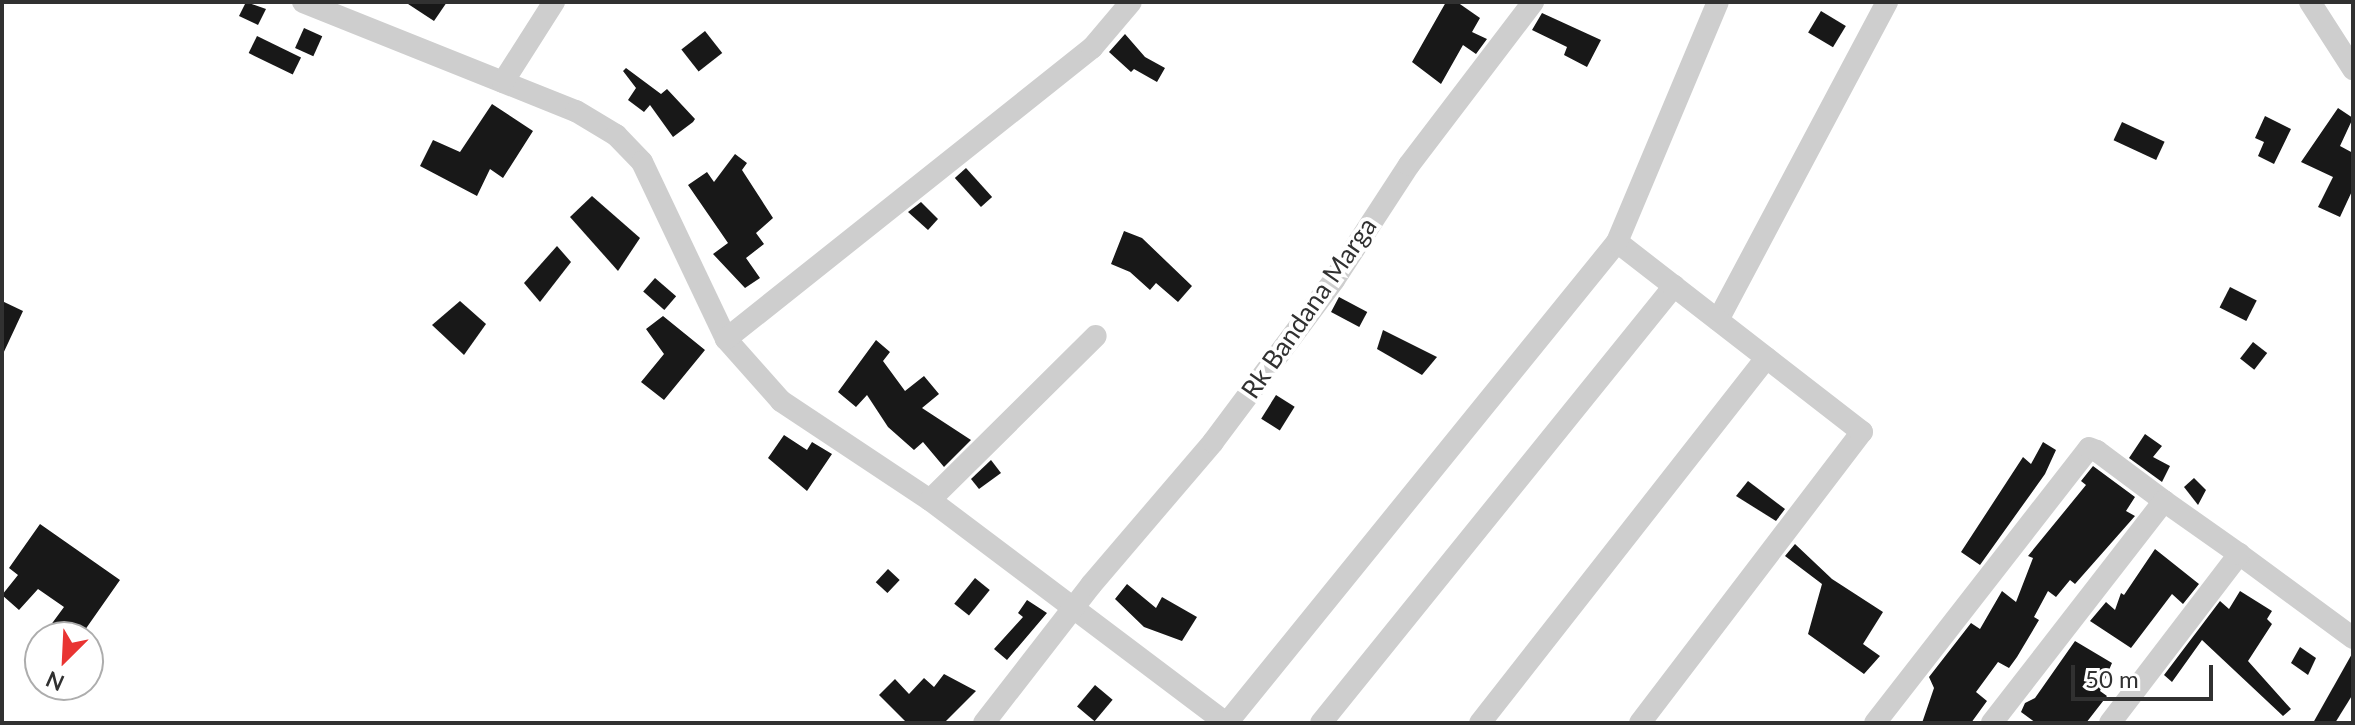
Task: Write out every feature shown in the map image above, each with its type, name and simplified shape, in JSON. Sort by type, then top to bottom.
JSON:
[{"type":"street","points":[[303,2],[576,111],[616,135],[642,162],[726,339],[781,401],[930,500],[1227,723],[1617,242],[1718,2]]},
{"type":"street","points":[[503,82],[554,2]]},
{"type":"street","points":[[726,339],[1092,48],[1131,2]]},
{"type":"street","name":"Rk Bandana Marga","points":[[984,723],[1075,606],[1213,442],[1334,280],[1409,165],[1533,2]]},
{"type":"street","points":[[1718,320],[1887,2]]},
{"type":"street","points":[[2310,2],[2353,69]]},
{"type":"street","points":[[1617,242],[1862,432],[1640,723]]},
{"type":"street","points":[[1321,723],[1674,286]]},
{"type":"street","points":[[930,500],[1096,336]]},
{"type":"street","points":[[1480,723],[1766,358]]},
{"type":"street","points":[[1875,723],[2089,448],[2353,638]]},
{"type":"street","points":[[1992,723],[2164,501]]},
{"type":"street","points":[[2110,723],[2239,554]]},
{"type":"building","points":[[246,2],[266,9],[258,25],[239,16]]},
{"type":"building","points":[[405,2],[447,2],[434,21]]},
{"type":"building","points":[[1446,2],[1457,2],[1480,18],[1472,32],[1487,39],[1476,54],[1463,45],[1441,84],[1412,62]]},
{"type":"building","points":[[1821,11],[1846,26],[1833,47],[1808,32]]},
{"type":"building","points":[[1542,13],[1601,40],[1587,67],[1564,55],[1567,47],[1532,30]]},
{"type":"building","points":[[304,28],[322,36],[313,56],[295,48]]},
{"type":"building","points":[[705,31],[722,53],[699,72],[681,49]]},
{"type":"building","points":[[1125,34],[1145,57],[1165,68],[1157,82],[1134,69],[1131,72],[1109,52]]},
{"type":"building","points":[[257,36],[301,57],[293,75],[249,53]]},
{"type":"building","points":[[626,68],[661,94],[667,89],[695,119],[693,122],[673,137],[650,105],[644,112],[628,100],[636,88],[623,71]]},
{"type":"building","points":[[492,104],[533,131],[503,178],[490,169],[477,196],[420,166],[433,140],[460,152]]},
{"type":"building","points":[[2338,108],[2353,118],[2340,146],[2353,153],[2353,189],[2340,217],[2318,207],[2333,177],[2301,162]]},
{"type":"building","points":[[2265,116],[2291,129],[2274,164],[2258,156],[2264,142],[2255,138]]},
{"type":"building","points":[[2122,122],[2165,142],[2156,160],[2114,140]]},
{"type":"building","points":[[735,154],[747,163],[742,170],[773,218],[756,233],[764,244],[746,258],[760,278],[745,288],[713,254],[728,243],[688,185],[707,172],[714,182]]},
{"type":"building","points":[[966,168],[992,197],[981,207],[955,178]]},
{"type":"building","points":[[592,196],[640,238],[618,271],[570,217]]},
{"type":"building","points":[[921,202],[938,219],[928,230],[908,212]]},
{"type":"building","points":[[1124,231],[1142,238],[1192,286],[1178,302],[1156,283],[1150,290],[1130,272],[1111,264]]},
{"type":"building","points":[[557,246],[571,262],[540,302],[524,283]]},
{"type":"building","points":[[655,278],[676,296],[664,310],[643,292]]},
{"type":"building","points":[[2230,287],[2257,301],[2246,321],[2220,307]]},
{"type":"building","points":[[1339,297],[1367,312],[1359,327],[1331,312]]},
{"type":"building","points":[[2,301],[23,311],[2,356]]},
{"type":"building","points":[[460,301],[486,324],[464,355],[432,325]]},
{"type":"building","points":[[663,316],[705,350],[664,400],[641,382],[664,354],[646,329]]},
{"type":"building","points":[[1383,330],[1437,357],[1422,375],[1377,349]]},
{"type":"building","points":[[876,340],[890,352],[883,361],[905,391],[924,376],[939,394],[922,408],[971,440],[944,467],[923,442],[914,450],[888,427],[867,395],[856,407],[838,392]]},
{"type":"building","points":[[2253,342],[2267,353],[2254,370],[2240,359]]},
{"type":"building","points":[[1276,395],[1295,407],[1280,430],[1261,419]]},
{"type":"building","points":[[2145,434],[2162,446],[2153,457],[2170,466],[2162,482],[2129,458]]},
{"type":"building","points":[[784,435],[807,450],[812,442],[832,454],[807,491],[768,458]]},
{"type":"building","points":[[2043,442],[2056,450],[2045,474],[1980,565],[1961,552],[2023,457],[2031,464]]},
{"type":"building","points":[[991,460],[1001,473],[979,489],[971,479]]},
{"type":"building","points":[[2093,466],[2135,497],[2126,511],[2135,516],[2075,584],[2070,580],[2056,597],[2048,591],[2034,617],[2039,620],[2017,657],[2009,668],[1998,662],[1976,692],[1987,701],[1971,723],[1922,723],[1934,688],[1929,677],[1971,623],[1980,629],[2002,591],[2016,602],[2033,558],[2028,556],[2086,485],[2081,481]]},
{"type":"building","points":[[2194,478],[2206,490],[2198,505],[2184,487]]},
{"type":"building","points":[[1748,481],[1785,509],[1776,521],[1736,496]]},
{"type":"building","points":[[40,524],[120,580],[91,621],[54,621],[64,607],[38,589],[19,610],[2,595],[18,575],[9,568]]},
{"type":"building","points":[[1795,544],[1832,579],[1883,612],[1863,644],[1880,656],[1864,674],[1808,634],[1822,584],[1785,556]]},
{"type":"building","points":[[2155,549],[2199,584],[2183,604],[2172,594],[2131,648],[2090,621],[2106,602],[2115,610],[2121,593],[2124,595]]},
{"type":"building","points":[[888,569],[900,580],[887,593],[876,582]]},
{"type":"building","points":[[975,578],[990,590],[969,616],[954,604]]},
{"type":"building","points":[[1127,584],[1156,608],[1162,597],[1197,617],[1182,641],[1144,627],[1115,599]]},
{"type":"building","points":[[2240,591],[2272,611],[2267,619],[2272,624],[2248,661],[2291,709],[2283,716],[2202,640],[2172,682],[2164,675],[2220,601],[2229,609]]},
{"type":"building","points":[[1027,600],[1047,613],[1007,660],[994,649],[1023,617],[1018,613]]},
{"type":"building","points":[[2075,641],[2112,663],[2100,691],[2107,696],[2086,723],[2036,723],[2021,712],[2025,703],[2035,698]]},
{"type":"building","points":[[2300,647],[2316,658],[2308,675],[2291,663]]},
{"type":"building","points":[[2353,652],[2353,694],[2335,723],[2313,723]]},
{"type":"building","points":[[944,674],[976,691],[944,723],[907,723],[879,695],[895,679],[909,694],[924,678],[934,687]]},
{"type":"building","points":[[1095,685],[1113,700],[1095,721],[1077,706]]}]
